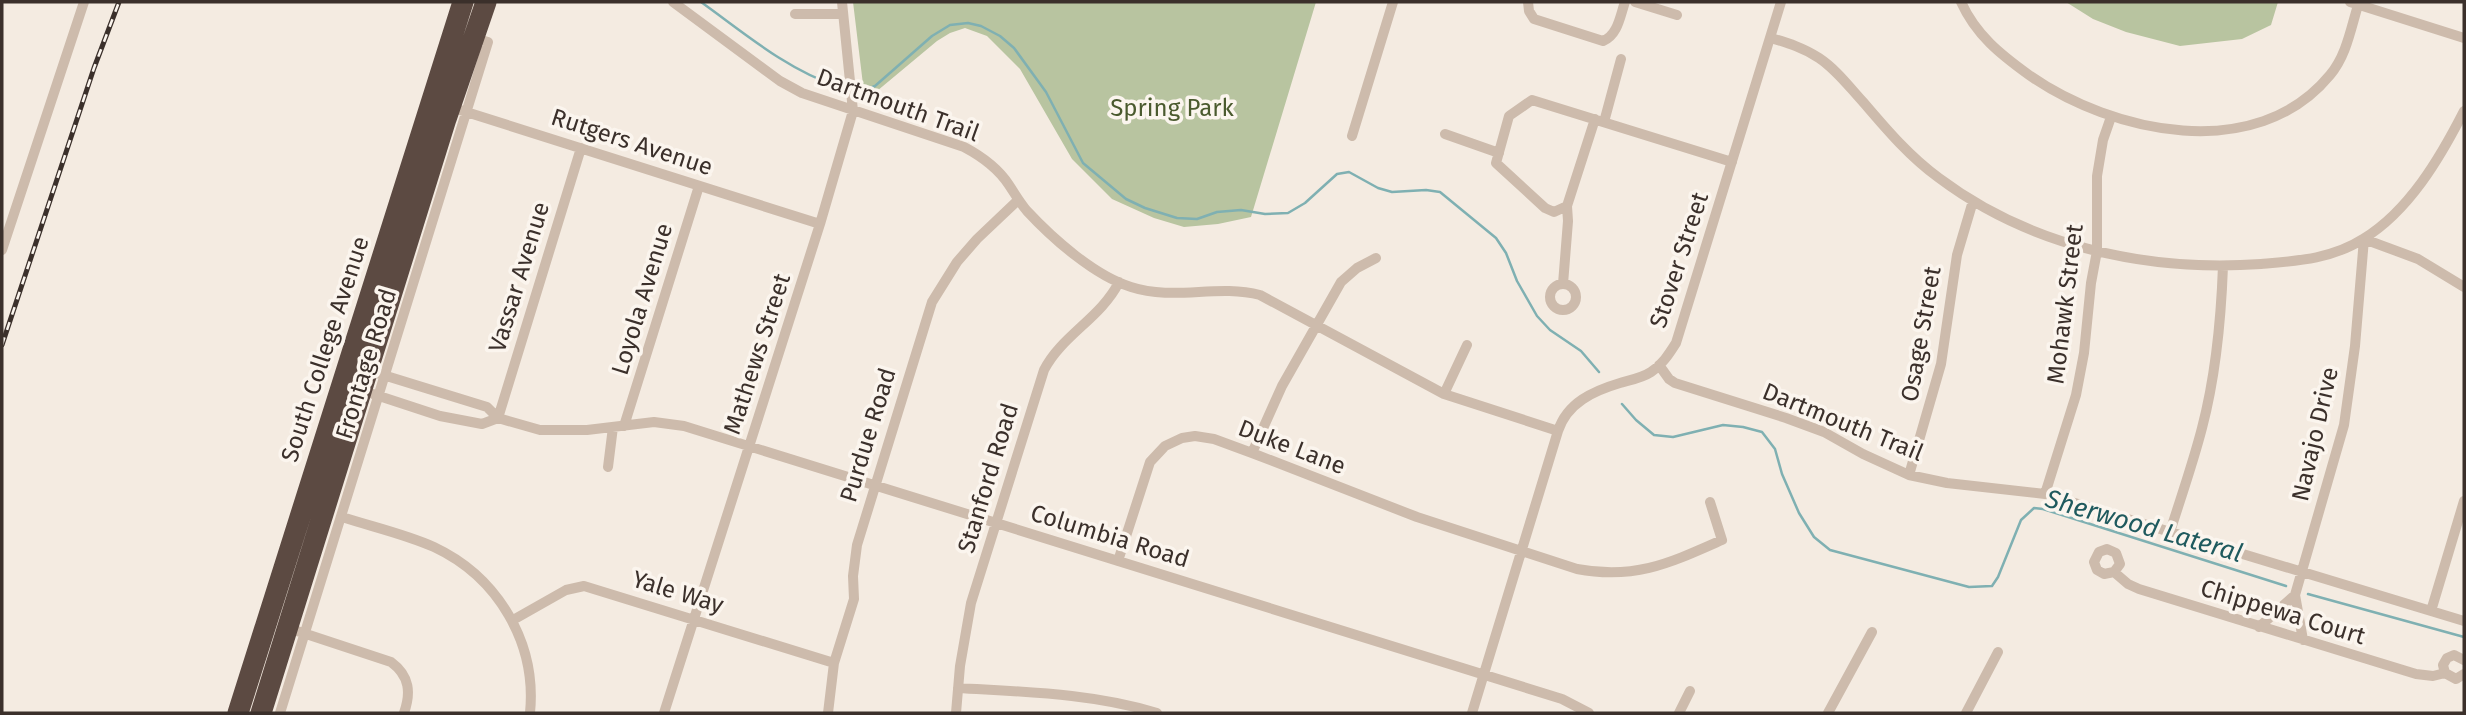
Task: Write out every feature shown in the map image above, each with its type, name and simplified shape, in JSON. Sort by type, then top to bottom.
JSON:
[{"type":"highway","name":"South College Avenue","points":[[261,713],[296,631],[296,601],[373,383],[449,107],[463,2]]},
{"type":"highway","name":"South College Avenue","points":[[238,713],[344,373],[449,107],[486,2]]},
{"type":"highway","points":[[286,560],[293,575],[291,597],[296,601]]},
{"type":"street","points":[[2,250],[84,2]]},
{"type":"street","name":"Dartmouth Trail","points":[[673,2],[780,81],[823,102],[971,150],[990,163],[1040,224],[1065,246],[1119,282],[1161,294],[1247,291],[1270,299],[1444,394],[1558,431]]},
{"type":"street","name":"Mathews Street","points":[[664,713],[820,224],[853,111],[842,2]]},
{"type":"street","points":[[1352,136],[1393,2]]},
{"type":"street","points":[[1528,2],[1534,19],[1603,41],[1615,31],[1625,2]]},
{"type":"street","points":[[1635,2],[1677,15]]},
{"type":"street","name":"Stover Street","points":[[1472,713],[1558,431],[1568,412],[1586,397],[1648,374],[1659,365],[1675,343],[1781,2]]},
{"type":"street","points":[[1961,2],[1978,31],[1999,54],[2056,93],[2111,117],[2157,127],[2209,131],[2244,128],[2283,113],[2316,90],[2341,60],[2356,3],[2464,38]]},
{"type":"street","points":[[795,14],[843,14]]},
{"type":"street","points":[[1770,38],[1810,52],[1830,66],[1913,157],[1938,178],[1973,201],[2023,226],[2097,251],[2155,263],[2223,266],[2316,258],[2364,239],[2397,211],[2425,177],[2464,111]]},
{"type":"street","points":[[1563,284],[1567,206],[1621,59]]},
{"type":"street","points":[[1567,206],[1555,212],[1545,208],[1496,163],[1509,116],[1532,100],[1732,162]]},
{"type":"street","name":"Rutgers Avenue","points":[[449,107],[820,224]]},
{"type":"street","name":"Mohawk Street","points":[[2045,494],[2076,395],[2097,251],[2097,176],[2103,140],[2111,117]]},
{"type":"street","points":[[1445,134],[1499,153]]},
{"type":"street","name":"Vassar Avenue","points":[[498,418],[581,148]]},
{"type":"street","name":"Loyola Avenue","points":[[619,426],[699,186]]},
{"type":"street","name":"Purdue Road","points":[[828,713],[834,663],[853,599],[857,545],[932,302],[957,261],[1018,200]]},
{"type":"street","name":"Osage Street","points":[[1909,475],[1941,364],[1956,256],[1973,201]]},
{"type":"street","points":[[2364,239],[2418,259],[2464,287]]},
{"type":"street","name":"Navajo Drive","points":[[2302,640],[2295,595],[2344,425],[2355,346],[2364,239]]},
{"type":"street","points":[[1252,453],[1282,386],[1340,282],[1357,268],[1376,258]]},
{"type":"street","points":[[2170,532],[2202,428],[2213,377],[2223,266]]},
{"type":"street","name":"Stanford Road","points":[[956,713],[971,603],[1044,370],[1058,348],[1105,306],[1119,282]]},
{"type":"street","points":[[1444,394],[1466,345]]},
{"type":"street","name":"Dartmouth Trail","points":[[1659,365],[1675,383],[1812,427],[1909,475],[1947,483],[2045,494],[2464,621]]},
{"type":"street","name":"Columbia Road","points":[[344,373],[373,383],[487,407],[498,418],[540,430],[566,431],[637,423],[668,423],[750,446],[1484,674],[1562,699],[1589,713]]},
{"type":"street","name":"Columbia Road","points":[[344,373],[373,383],[440,416],[482,424],[498,418]]},
{"type":"street","name":"Frontage Road","points":[[280,713],[296,631],[342,517],[373,383]]},
{"type":"street","points":[[607,467],[619,426]]},
{"type":"street","name":"Duke Lane","points":[[1118,561],[1146,470],[1157,453],[1182,438],[1204,437],[1417,517],[1577,569],[1595,572],[1627,573],[1660,566],[1722,540],[1710,502]]},
{"type":"street","points":[[2431,611],[2464,501]]},
{"type":"street","points":[[342,517],[421,542],[454,559],[491,590],[513,620],[527,656],[530,713]]},
{"type":"street","name":"Chippewa Court","points":[[2114,572],[2139,589],[2416,674],[2445,674],[2456,679],[2464,674]]},
{"type":"street","name":"Yale Way","points":[[513,620],[566,590],[584,586],[834,663]]},
{"type":"street","points":[[2259,627],[2295,595]]},
{"type":"street","points":[[296,631],[384,658],[398,666],[404,674],[409,693],[404,713]]},
{"type":"street","points":[[1828,713],[1872,632]]},
{"type":"street","points":[[1966,713],[1998,652]]},
{"type":"street","points":[[2445,674],[2443,665],[2447,658],[2454,655],[2464,660]]},
{"type":"street","points":[[958,688],[1084,696],[1157,713]]},
{"type":"street","points":[[1679,713],[1690,691]]},
{"type":"green space","name":"Spring Park","points":[[853,2],[1316,2],[1251,217],[1184,227],[1154,218],[1112,199],[1072,159],[1020,69],[987,36],[965,28],[950,33],[865,101]]},
{"type":"green space","points":[[2066,2],[2278,2],[2271,25],[2242,39],[2180,46],[2126,32],[2093,19]]},
{"type":"waterway","name":"Sherwood Lateral","points":[[701,2],[783,60],[837,86]]},
{"type":"waterway","name":"Sherwood Lateral","points":[[867,89],[875,86],[932,36],[950,25],[968,23],[981,26],[1000,36],[1014,48],[1046,92],[1083,163],[1126,199],[1145,208],[1177,218],[1197,219],[1217,212],[1241,210],[1265,214],[1288,213],[1305,203],[1337,174],[1349,172],[1378,188],[1392,192],[1440,192],[1496,238],[1537,316],[1550,330],[1581,351],[1599,372]]},
{"type":"waterway","name":"Sherwood Lateral","points":[[1622,404],[1654,435],[1673,437],[1723,425],[1762,432],[1775,449],[1782,474],[1799,513],[1814,537],[1830,550],[1969,587],[1992,586],[2021,520],[2034,508],[2286,586]]},
{"type":"waterway","name":"Sherwood Lateral","points":[[2308,594],[2464,637]]},
{"type":"railway","points":[[2,345],[94,68],[119,2]]}]
